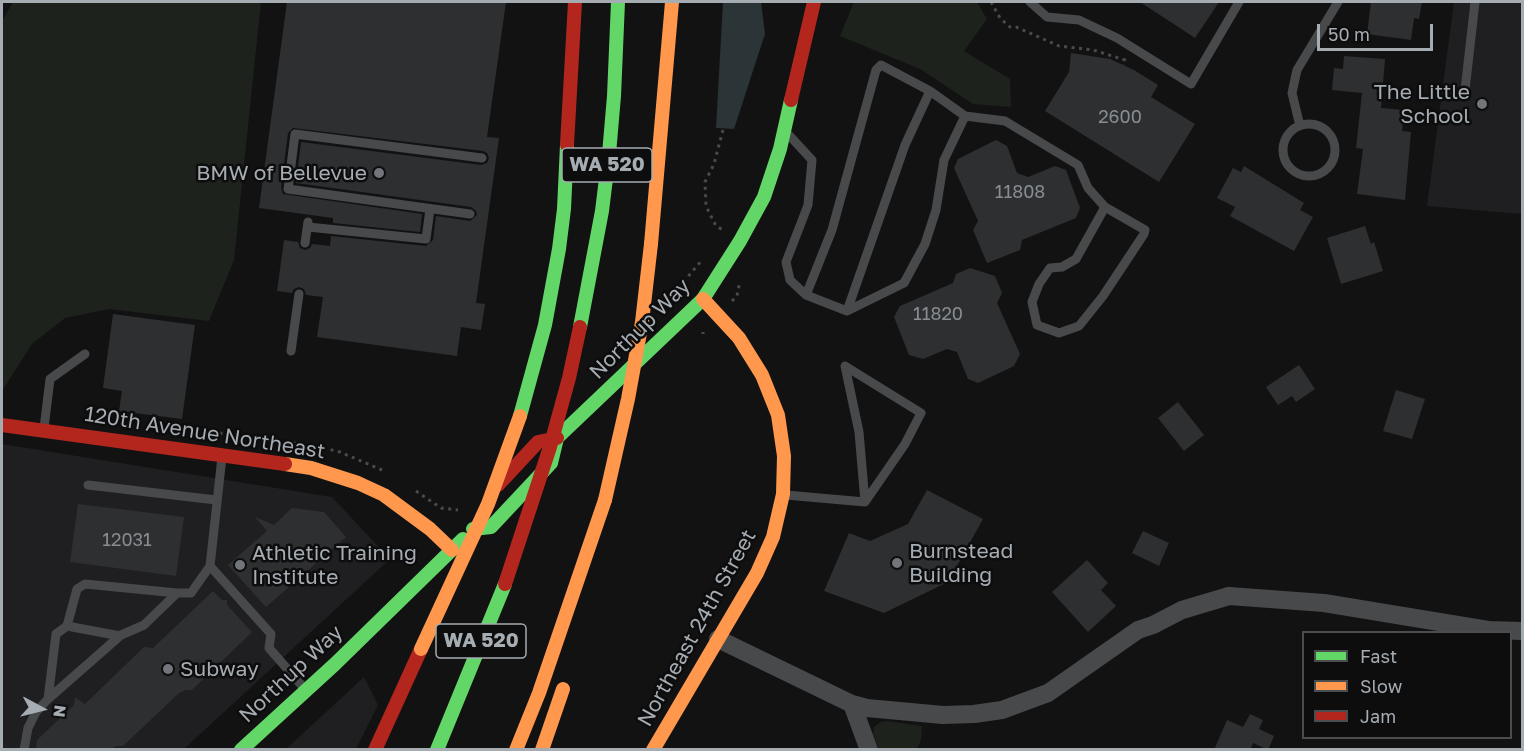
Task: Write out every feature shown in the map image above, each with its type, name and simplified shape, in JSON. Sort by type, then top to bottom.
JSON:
[{"type":"main road","points":[[375,750],[488,504],[534,371],[553,287],[564,209],[575,2]]},
{"type":"main road","name":"WA 520","points":[[437,750],[506,584],[550,447],[569,378],[602,211],[614,96],[618,2]]},
{"type":"main road","name":"WA 520","points":[[516,750],[539,693],[605,500],[628,399],[642,321],[651,244],[672,2]]},
{"type":"main road","name":"Northup Way","points":[[241,750],[473,529],[476,509],[538,442],[557,438],[703,299],[740,241],[764,197],[785,130],[814,2]]},
{"type":"main road","name":"Northeast 24th Street","points":[[653,750],[757,573],[773,537],[783,494],[784,456],[778,415],[762,375],[739,338],[703,299]]},
{"type":"main road","name":"120th Avenue Northeast","points":[[2,425],[311,468],[358,483],[384,495],[430,529],[452,550]]},
{"type":"main road","name":"Northup Way","points":[[473,529],[490,527],[551,464],[557,438]]},
{"type":"main road","points":[[589,589],[605,500]]},
{"type":"main road","points":[[542,750],[567,675]]},
{"type":"main road","points":[[423,750],[458,699]]},
{"type":"street","points":[[718,639],[852,704],[867,708],[943,715],[1002,710],[1048,693],[1138,630],[1182,610],[1229,596],[1324,603],[1505,631]]},
{"type":"street","points":[[852,704],[869,750]]},
{"type":"lane","points":[[1030,2],[1047,16],[1079,21],[1117,38],[1191,84],[1239,2]]},
{"type":"lane","points":[[1299,126],[1292,93],[1297,70],[1338,2]]},
{"type":"lane","points":[[1465,90],[1475,2]]},
{"type":"lane","points":[[806,295],[832,230],[876,70],[881,65],[930,91],[965,116],[1005,121],[1078,165],[1088,188],[1105,207],[1142,228],[1144,234],[1103,296],[1078,326],[1059,333],[1037,325],[1032,302],[1039,284],[1050,268],[1062,267],[1076,259],[1105,207]]},
{"type":"lane","points":[[847,311],[905,145],[930,91]]},
{"type":"lane","points":[[785,130],[812,160],[808,205],[786,262],[790,280],[806,295],[847,311],[904,283],[925,244],[936,210],[944,160],[965,116]]},
{"type":"lane","points":[[1317,125],[1331,136],[1334,144],[1333,161],[1320,173],[1304,176],[1290,168],[1285,161],[1284,144],[1292,130],[1299,126],[1317,125]]},
{"type":"lane","points":[[470,214],[288,189],[295,134],[482,158]]},
{"type":"lane","points":[[305,243],[308,224],[426,239],[430,209]]},
{"type":"lane","points":[[291,351],[299,294]]},
{"type":"lane","points":[[43,431],[50,378],[85,354]]},
{"type":"lane","points":[[845,366],[921,413],[905,444],[865,502],[859,432],[845,366]]},
{"type":"lane","points":[[48,699],[56,634],[67,626],[77,589],[85,584],[191,593],[210,566],[222,455]]},
{"type":"lane","points":[[88,484],[216,500]]},
{"type":"lane","points":[[783,494],[865,502]]},
{"type":"lane","points":[[210,566],[271,634],[269,648],[306,690]]},
{"type":"lane","points":[[24,750],[28,728],[36,712],[48,699],[120,636],[144,625],[177,593]]},
{"type":"lane","points":[[67,626],[120,636]]},
{"type":"path","points":[[991,2],[1000,18],[1010,27],[1016,27],[1059,46],[1093,50],[1125,60],[1124,65]]},
{"type":"path","points":[[723,130],[714,164],[705,182],[706,206],[716,226],[740,241]]},
{"type":"path","points":[[674,294],[707,254]]},
{"type":"path","points":[[734,297],[737,296],[740,278]]},
{"type":"path","points":[[210,432],[245,436]]},
{"type":"shaded area","points":[[13,2],[261,2],[234,260],[209,321],[109,309],[65,318],[32,344],[2,391],[2,21]]},
{"type":"shaded area","points":[[723,2],[761,2],[765,34],[734,129],[716,128]]},
{"type":"shaded area","points":[[854,2],[977,2],[987,19],[964,51],[1010,79],[1011,107],[973,104],[920,69],[840,36]]},
{"type":"shaded area","name":"The Little School","points":[[1454,2],[1522,2],[1522,214],[1427,206]]},
{"type":"shaded area","points":[[2,444],[332,497],[390,559],[184,749],[2,749]]},
{"type":"shaded area","points":[[364,677],[378,705],[356,749],[285,750]]},
{"type":"shaded area","points":[[886,721],[922,726],[921,740],[917,749],[879,749],[873,734],[874,727]]},
{"type":"building","name":"BMW of Bellevue","points":[[287,2],[506,2],[487,137],[499,138],[476,303],[485,304],[481,330],[461,327],[457,356],[317,337],[323,297],[306,295],[304,289],[299,287],[292,293],[277,291],[284,240],[298,242],[300,248],[305,250],[312,244],[330,246],[331,236],[426,246],[433,240],[436,216],[470,221],[477,215],[471,207],[296,183],[301,142],[481,165],[487,163],[489,158],[483,151],[293,128],[288,133],[281,188],[283,194],[422,214],[420,232],[333,223],[333,218],[259,208]]},
{"type":"building","points":[[1140,2],[1219,2],[1195,38]]},
{"type":"building","points":[[1371,2],[1422,2],[1419,19],[1414,18],[1411,40],[1367,34]]},
{"type":"building","points":[[1071,53],[1110,59],[1134,70],[1158,85],[1151,97],[1195,124],[1159,182],[1045,111],[1069,72]]},
{"type":"building","points":[[1344,56],[1385,59],[1381,108],[1404,110],[1402,131],[1411,132],[1405,200],[1357,194],[1363,149],[1356,148],[1362,93],[1332,90],[1334,68],[1343,69]]},
{"type":"building","points":[[996,140],[1007,146],[1017,173],[1028,177],[1055,166],[1066,170],[1080,208],[1076,218],[1022,240],[1020,250],[987,263],[973,230],[978,221],[954,168],[958,159]]},
{"type":"building","points":[[1244,166],[1304,203],[1300,210],[1313,217],[1294,251],[1230,216],[1235,207],[1217,198],[1233,168],[1241,172]]},
{"type":"building","points":[[1365,226],[1371,244],[1374,242],[1383,271],[1341,284],[1327,238]]},
{"type":"building","points":[[970,268],[995,276],[1002,293],[997,303],[1020,354],[1014,366],[978,383],[968,379],[957,352],[947,349],[923,359],[909,355],[894,317],[900,306],[953,283],[956,274]]},
{"type":"building","points":[[113,314],[195,325],[182,419],[119,411],[122,391],[103,388]]},
{"type":"building","points":[[1299,365],[1315,389],[1296,402],[1292,396],[1278,405],[1266,387]]},
{"type":"building","points":[[1396,390],[1425,399],[1412,439],[1383,431]]},
{"type":"building","points":[[1178,402],[1204,435],[1184,451],[1158,418]]},
{"type":"building","name":"Burnstead Building","points":[[927,490],[983,519],[948,582],[884,613],[824,591],[849,533],[870,541],[908,524]]},
{"type":"building","points":[[78,504],[184,517],[176,576],[70,562]]},
{"type":"building","points":[[292,508],[324,512],[346,537],[266,607],[228,565],[267,531],[255,517],[274,525]]},
{"type":"building","points":[[1143,531],[1169,543],[1159,566],[1132,553]]},
{"type":"building","points":[[1087,560],[1108,583],[1101,590],[1116,606],[1088,632],[1052,592]]},
{"type":"building","name":"Subway","points":[[213,591],[222,600],[227,600],[227,605],[252,632],[192,690],[179,693],[123,746],[116,746],[110,750],[36,750],[37,740],[74,705],[75,697],[85,704],[144,647],[153,648]]},
{"type":"building","points":[[1250,714],[1263,720],[1259,729],[1274,736],[1268,750],[1253,743],[1250,750],[1214,750],[1227,720],[1243,727]]},
{"type":"traffic: fast","points":[[580,327],[602,211],[609,154],[618,2]]},
{"type":"traffic: fast","points":[[473,529],[491,527],[551,463],[557,438],[703,299],[740,241],[764,197],[780,149],[791,100]]},
{"type":"traffic: fast","points":[[520,416],[545,325],[559,249],[564,209],[567,145]]},
{"type":"traffic: fast","points":[[241,750],[335,664],[463,539]]},
{"type":"traffic: fast","points":[[437,750],[505,584]]},
{"type":"traffic: slow","points":[[651,244],[672,2]]},
{"type":"traffic: slow","points":[[605,500],[628,399],[642,322],[651,244]]},
{"type":"traffic: slow","points":[[653,750],[757,573],[773,537],[783,494],[784,456],[778,415],[762,375],[739,338],[703,299]]},
{"type":"traffic: slow","points":[[421,649],[488,504],[520,416]]},
{"type":"traffic: slow","points":[[285,464],[311,468],[358,483],[384,495],[430,529],[452,550]]},
{"type":"traffic: slow","points":[[516,750],[539,693],[605,500]]},
{"type":"traffic: slow","points":[[542,750],[563,689]]},
{"type":"traffic: jam","points":[[567,145],[575,2]]},
{"type":"traffic: jam","points":[[791,100],[814,2]]},
{"type":"traffic: jam","points":[[505,584],[550,447],[580,327]]},
{"type":"traffic: jam","points":[[2,425],[285,464]]},
{"type":"traffic: jam","points":[[498,485],[538,442],[557,438]]},
{"type":"traffic: jam","points":[[375,750],[421,649]]},
{"type":"place","name":"The Little School","points":[[1482,104]]},
{"type":"place","name":"BMW of Bellevue","points":[[379,173]]},
{"type":"place","name":"Burnstead Building","points":[[897,563]]},
{"type":"place","name":"Athletic Training Institute","points":[[240,565]]},
{"type":"place","name":"Subway","points":[[168,669]]}]
